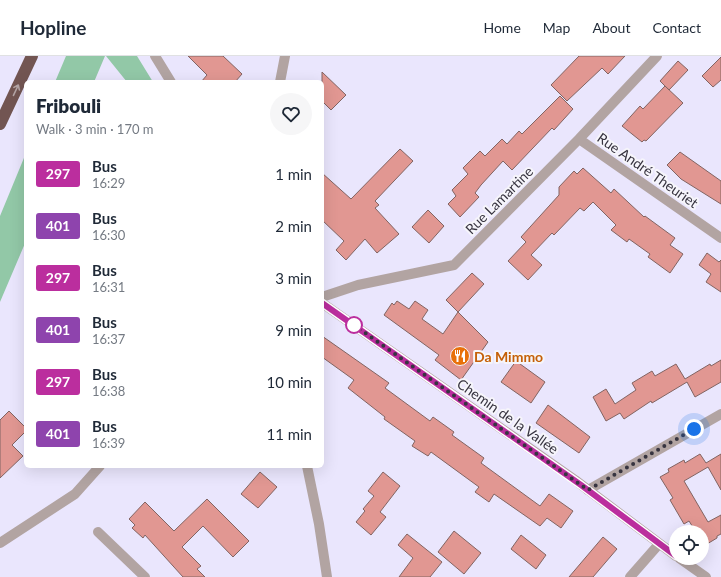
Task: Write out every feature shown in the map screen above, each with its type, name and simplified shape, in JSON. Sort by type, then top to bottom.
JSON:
[{"type":"highway","points":[[0,124],[32,56]]},
{"type":"street","points":[[155,56],[170,80]]},
{"type":"street","points":[[280,80],[285,56]]},
{"type":"street","name":"Rue Lamartine","points":[[324,296],[358,285],[454,265],[579,139],[657,56]]},
{"type":"street","name":"Rue André Theuriet","points":[[579,139],[721,238]]},
{"type":"street","name":"Chemin de la Vallée","points":[[324,304],[588,490],[669,551]]},
{"type":"street","points":[[588,490],[721,414]]},
{"type":"street","points":[[0,543],[75,494],[98,468]]},
{"type":"street","points":[[307,468],[319,524],[327,577]]},
{"type":"street","points":[[98,532],[145,577]]},
{"type":"street","points":[[630,577],[659,544]]},
{"type":"street","points":[[689,565],[706,577]]},
{"type":"green space","points":[[66,56],[105,56],[95,80],[56,80]]},
{"type":"green space","points":[[106,56],[137,56],[152,80],[125,80]]},
{"type":"green space","points":[[24,158],[24,246],[0,302],[0,216]]},
{"type":"building","points":[[188,56],[223,56],[242,74],[237,80],[203,80],[207,75]]},
{"type":"building","points":[[579,56],[625,56],[608,74],[602,68],[567,101],[551,85]]},
{"type":"building","points":[[721,57],[721,80],[713,87],[702,76]]},
{"type":"building","points":[[678,61],[688,70],[669,90],[660,81]]},
{"type":"building","points":[[322,72],[346,95],[331,110],[324,103],[324,80],[322,80]]},
{"type":"building","points":[[665,86],[683,103],[646,141],[644,140],[642,142],[622,126],[640,106],[643,109]]},
{"type":"building","points":[[560,96],[573,109],[554,130],[552,128],[512,170],[503,161],[475,193],[479,197],[460,217],[448,204],[456,196],[452,190],[468,174],[463,168],[480,151],[485,156],[502,139],[507,144],[519,131],[522,134]]},
{"type":"building","points":[[400,149],[413,161],[375,201],[379,205],[375,208],[399,234],[377,253],[365,239],[346,260],[336,250],[344,241],[324,222],[324,175],[351,199]]},
{"type":"building","points":[[680,152],[721,181],[721,204],[681,179],[667,165]]},
{"type":"building","points":[[583,168],[611,193],[614,189],[644,217],[645,216],[675,238],[670,245],[683,254],[670,273],[648,257],[650,254],[629,239],[627,242],[611,230],[616,225],[593,202],[584,211],[580,208],[554,235],[552,233],[531,255],[542,265],[528,280],[508,261],[526,242],[521,237],[559,195],[559,187],[574,171],[577,174]]},
{"type":"building","points":[[428,210],[444,226],[429,243],[412,227]]},
{"type":"building","points":[[707,253],[719,262],[721,260],[721,292],[706,282],[711,274],[699,265]]},
{"type":"building","points":[[472,273],[484,284],[458,312],[446,300]]},
{"type":"building","points":[[397,301],[409,309],[415,301],[428,310],[422,319],[443,334],[458,312],[488,342],[461,380],[435,360],[439,355],[384,315],[392,303],[394,305]]},
{"type":"building","points":[[324,337],[389,383],[385,388],[430,421],[433,417],[454,432],[452,435],[484,458],[481,463],[540,506],[549,494],[573,511],[561,528],[547,518],[540,526],[494,494],[489,502],[475,492],[479,487],[431,452],[428,456],[412,446],[415,441],[384,419],[385,417],[348,388],[354,380],[324,358]]},
{"type":"building","points":[[721,360],[721,382],[695,397],[687,382],[652,403],[651,401],[624,419],[620,413],[606,421],[593,397],[606,389],[615,404],[636,390],[632,383],[652,371],[655,376],[676,364],[685,379],[710,364],[711,366]]},
{"type":"building","points":[[516,361],[545,382],[531,403],[501,382]]},
{"type":"building","points":[[548,405],[590,437],[579,453],[536,423]]},
{"type":"building","points":[[9,411],[24,426],[24,433],[12,445],[23,456],[0,478],[0,420]]},
{"type":"building","points":[[700,454],[706,463],[721,454],[721,490],[708,467],[684,481],[708,522],[721,515],[721,534],[709,543],[709,525],[692,525],[689,521],[684,524],[670,500],[673,498],[660,477],[669,472],[668,469],[684,460],[685,463]]},
{"type":"building","points":[[260,472],[277,487],[258,508],[241,494]]},
{"type":"building","points":[[383,472],[400,486],[380,512],[386,517],[371,535],[356,522],[365,511],[363,509],[374,496],[368,491]]},
{"type":"building","points":[[207,499],[249,541],[233,557],[203,526],[182,547],[201,566],[197,569],[205,577],[183,577],[145,535],[143,538],[132,528],[135,525],[129,519],[145,502],[174,531]]},
{"type":"building","points":[[454,531],[481,553],[464,574],[438,552]]},
{"type":"building","points":[[407,534],[442,562],[430,577],[399,577],[413,558],[398,545]]},
{"type":"building","points":[[521,535],[546,555],[536,569],[511,549]]},
{"type":"building","points":[[603,537],[617,549],[593,577],[569,577]]},
{"type":"bus line","name":"297","points":[[324,304],[581,485],[669,551]]},
{"type":"place","name":"Da Mimmo","points":[[460,356]]},
{"type":"route","points":[[354,325],[351,323],[588,490],[694,429]]}]
